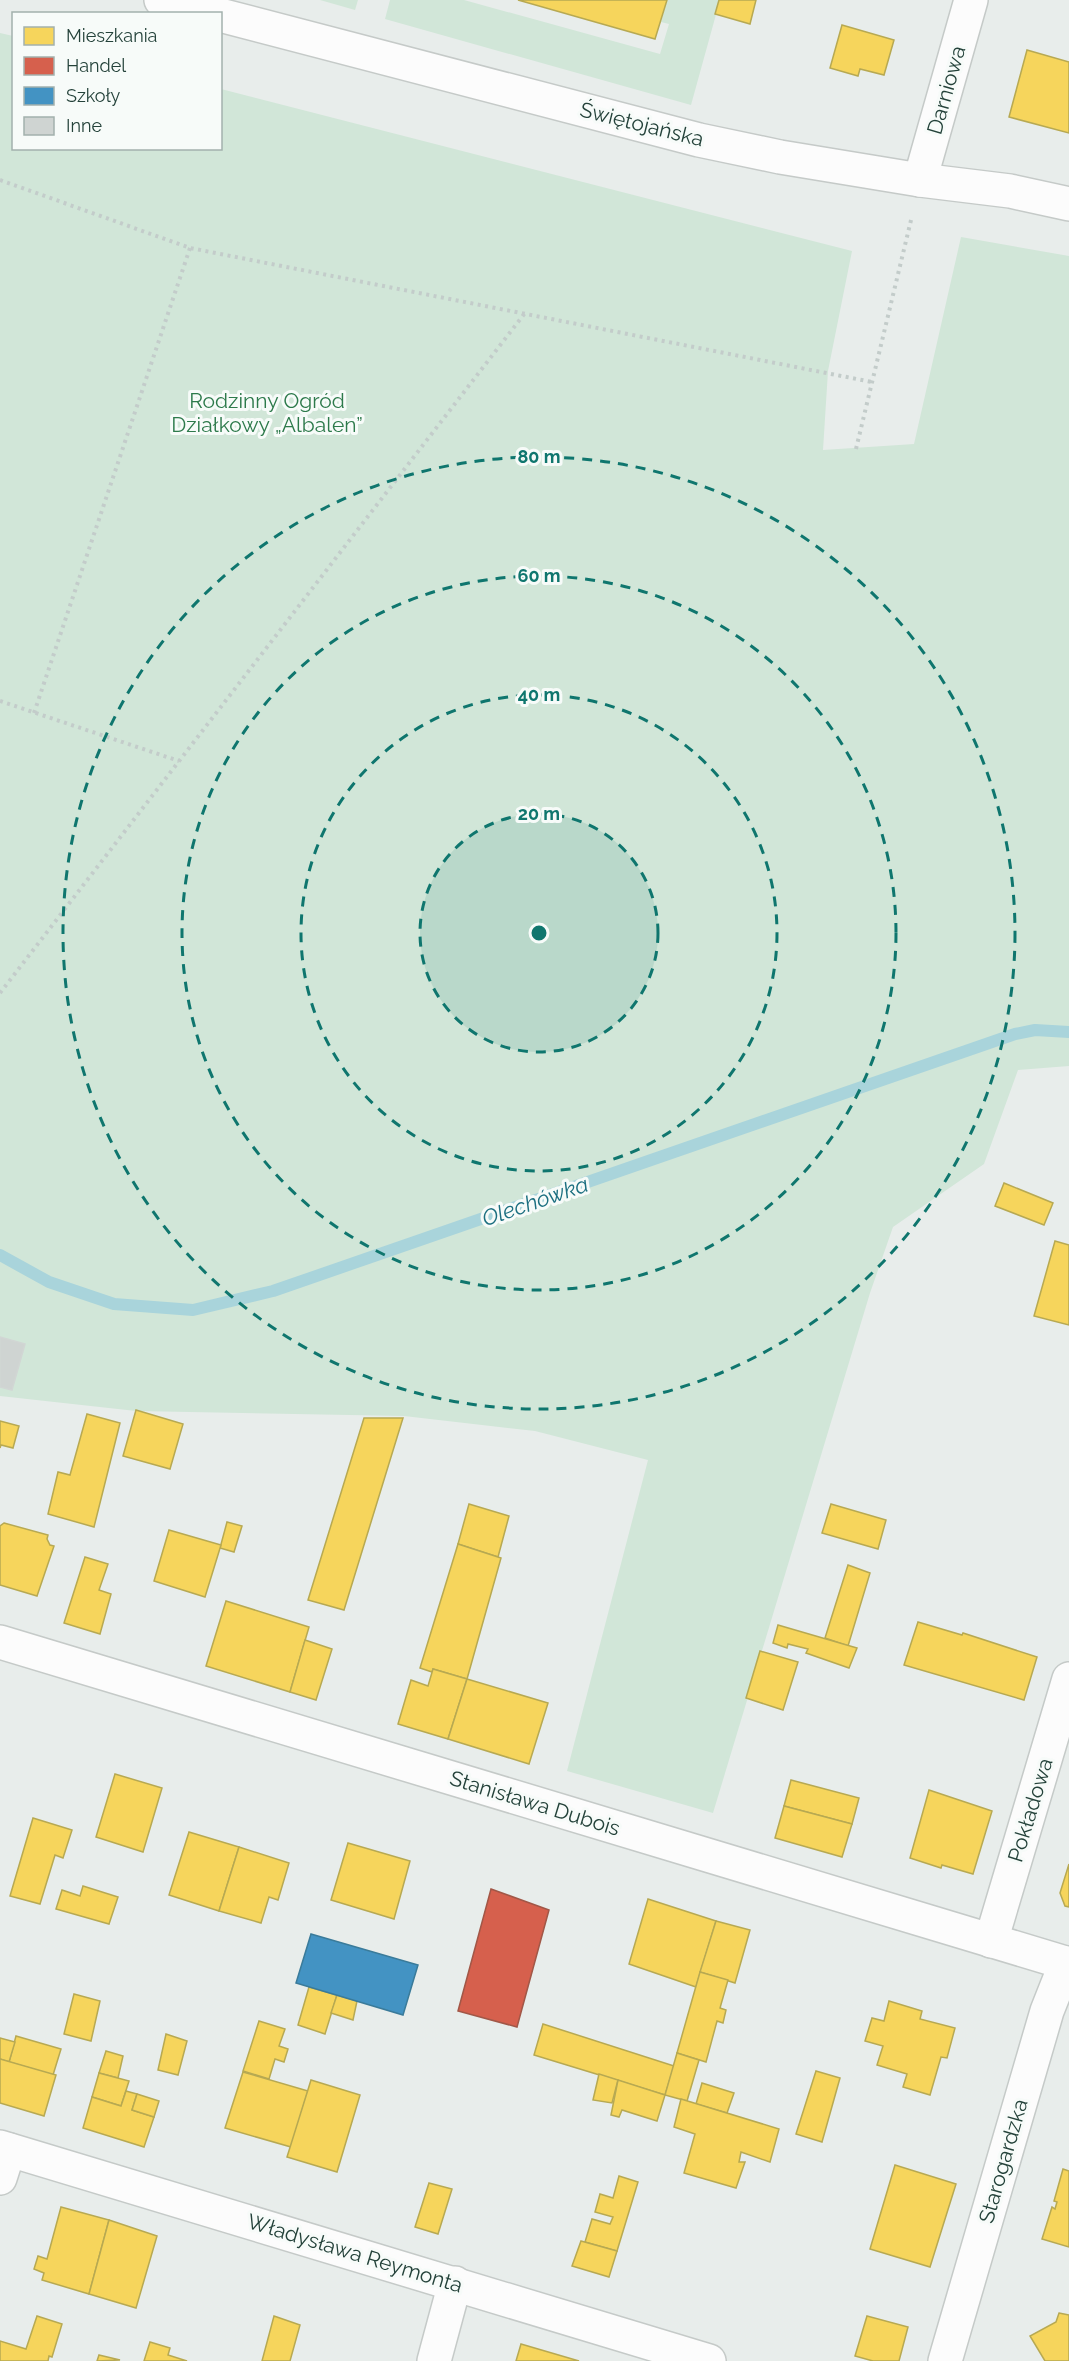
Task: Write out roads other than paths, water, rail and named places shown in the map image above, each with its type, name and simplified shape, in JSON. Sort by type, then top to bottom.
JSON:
[{"type":"street","points":[[161,0],[206,12]]},
{"type":"street","name":"Darniowa","points":[[920,180],[971,0]]},
{"type":"street","name":"Świętojańska","points":[[222,16],[699,140],[780,157],[920,180],[1010,191],[1069,204]]},
{"type":"street","name":"Stanisława Dubois","points":[[0,1642],[1068,1964]]},
{"type":"street","name":"Pokładowa","points":[[991,1941],[1069,1679]]},
{"type":"street","name":"Starogardzka","points":[[945,2361],[1047,2011],[1068,1964]]},
{"type":"street","name":"Władysława Reymonta","points":[[3,2158],[455,2283],[709,2361]]},
{"type":"street","points":[[434,2361],[455,2283]]},
{"type":"waterway","name":"Olechówka","points":[[0,1255],[49,1282],[114,1304],[193,1310],[273,1291],[1015,1034],[1035,1030],[1069,1032]]},
{"type":"park label","name":"Rodzinny Ogród Działkowy „Albalen”","points":[[267,412]]}]
